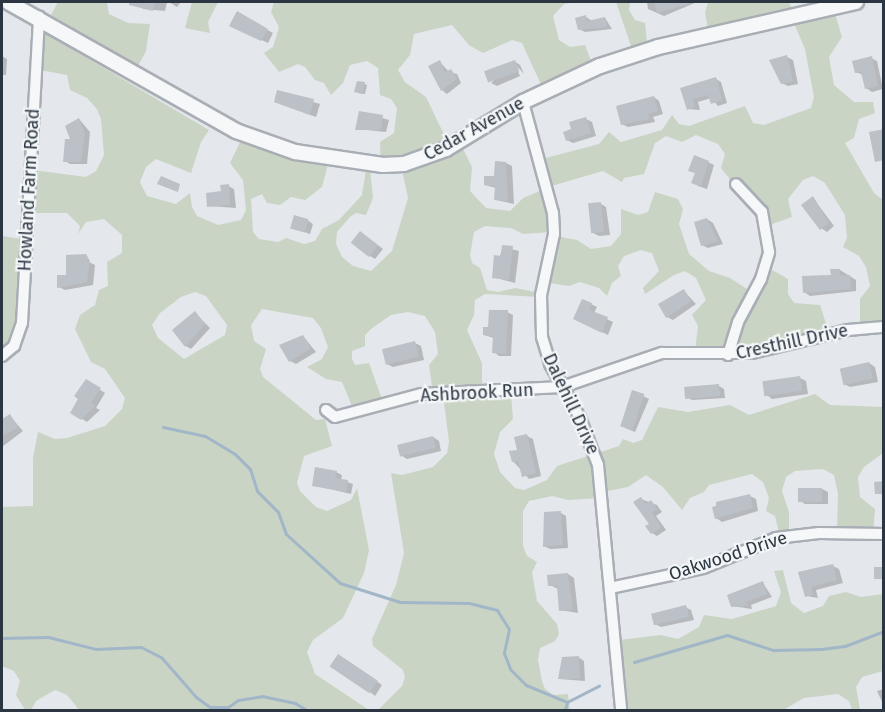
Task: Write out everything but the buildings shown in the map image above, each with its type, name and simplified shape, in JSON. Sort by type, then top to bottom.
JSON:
[{"type":"street","name":"Cedar Avenue","points":[[8,2],[39,16],[211,119],[272,144],[330,160],[383,165],[424,158],[523,102],[572,78],[658,47],[856,2]]},
{"type":"street","name":"Howland Farm Road","points":[[2,357],[14,346],[22,323],[39,16]]},
{"type":"street","name":"Dalehill Drive","points":[[523,102],[554,213],[541,322],[546,351],[562,387],[580,418],[598,465],[621,711]]},
{"type":"street","points":[[728,355],[738,322],[768,264],[770,252],[762,212],[736,184]]},
{"type":"street","name":"Cresthill Drive","points":[[562,387],[662,353],[728,355],[764,351],[848,330],[884,327]]},
{"type":"street","name":"Ashbrook Run","points":[[326,410],[335,417],[421,394],[562,387]]},
{"type":"street","name":"Oakwood Drive","points":[[610,588],[702,568],[776,538],[819,533],[884,534]]},
{"type":"green space","points":[[58,2],[107,2],[109,14],[128,23],[150,24],[146,51],[138,66],[51,15]]},
{"type":"green space","points":[[192,2],[218,2],[208,22],[210,33],[185,28]]},
{"type":"green space","points":[[274,2],[576,2],[564,4],[553,16],[559,40],[570,47],[585,45],[595,71],[544,91],[522,43],[512,40],[483,53],[469,45],[452,25],[414,34],[410,55],[398,70],[405,82],[426,97],[451,149],[461,145],[472,167],[470,191],[486,208],[510,211],[523,198],[547,188],[542,159],[599,144],[609,132],[621,142],[662,130],[672,115],[679,124],[689,126],[745,106],[753,123],[764,125],[811,108],[814,97],[805,49],[794,23],[710,39],[705,13],[708,2],[789,2],[797,21],[834,10],[842,37],[829,57],[834,85],[854,102],[873,102],[875,113],[859,119],[854,138],[845,143],[874,193],[883,200],[883,327],[860,325],[860,299],[870,286],[866,267],[859,256],[843,247],[847,238],[845,215],[825,183],[813,176],[803,180],[788,199],[792,217],[767,226],[721,168],[725,154],[718,144],[696,135],[682,142],[666,136],[655,143],[644,174],[624,178],[622,182],[603,171],[548,187],[555,198],[552,232],[523,234],[511,228],[485,226],[474,232],[470,255],[472,263],[480,268],[487,290],[498,292],[515,288],[540,293],[540,297],[485,294],[475,300],[474,315],[467,330],[482,363],[482,391],[511,394],[513,419],[500,432],[494,454],[500,472],[515,488],[524,490],[547,480],[557,466],[619,446],[623,439],[633,443],[642,440],[658,407],[688,412],[730,405],[749,415],[815,394],[830,405],[883,407],[883,453],[864,467],[858,477],[860,497],[875,509],[873,536],[837,531],[838,494],[834,475],[823,469],[795,471],[786,477],[782,491],[789,512],[789,540],[781,540],[775,516],[766,511],[769,498],[763,482],[752,474],[709,485],[704,492],[690,498],[682,510],[663,487],[646,475],[628,487],[603,492],[602,498],[568,500],[552,496],[529,501],[523,511],[523,546],[527,556],[537,562],[532,572],[537,601],[557,624],[559,634],[555,641],[540,648],[538,660],[542,681],[545,689],[553,695],[568,694],[570,710],[378,710],[402,686],[405,677],[403,670],[373,646],[372,639],[396,585],[404,553],[391,473],[402,475],[433,467],[447,453],[449,442],[443,394],[433,393],[429,365],[438,354],[435,332],[425,316],[408,312],[391,315],[371,329],[365,335],[365,346],[352,351],[352,359],[355,365],[369,363],[383,402],[354,411],[342,382],[326,379],[307,367],[322,359],[328,347],[321,328],[313,318],[262,309],[251,325],[254,341],[266,349],[260,369],[263,377],[316,420],[325,419],[332,446],[304,456],[297,483],[300,491],[316,507],[327,511],[351,500],[357,488],[369,550],[364,573],[343,618],[313,640],[307,652],[315,674],[369,710],[79,710],[67,695],[55,690],[36,701],[31,710],[25,710],[16,695],[20,681],[14,671],[2,666],[2,507],[33,506],[33,458],[38,432],[55,439],[67,438],[105,426],[122,409],[125,398],[105,369],[91,362],[75,329],[80,315],[95,305],[99,290],[108,286],[107,262],[122,253],[122,235],[104,219],[86,222],[78,234],[80,226],[67,213],[31,213],[33,170],[86,177],[96,171],[104,155],[101,119],[97,109],[87,98],[70,90],[67,75],[40,70],[43,32],[209,130],[201,142],[191,173],[156,159],[146,167],[140,182],[147,196],[176,204],[190,193],[192,207],[197,216],[218,225],[241,220],[246,210],[243,180],[230,163],[243,136],[328,164],[322,187],[305,200],[291,197],[280,205],[267,203],[262,194],[251,199],[253,232],[259,239],[278,242],[286,238],[304,244],[315,241],[322,229],[339,220],[362,195],[366,170],[370,169],[373,198],[366,215],[356,213],[350,217],[337,232],[336,244],[342,257],[353,266],[371,271],[392,251],[408,198],[402,170],[381,169],[380,142],[394,133],[397,108],[391,99],[380,95],[378,68],[367,61],[350,65],[343,83],[331,95],[324,83],[315,80],[305,67],[298,64],[279,72],[264,53],[273,47],[279,27],[271,12]],"holes":[[[195,292],[206,296],[227,325],[225,335],[184,359],[158,338],[152,325],[160,313],[181,297]]]},
{"type":"green space","points":[[616,2],[630,2],[629,10],[635,20],[645,23],[648,52],[634,55]]},
{"type":"green space","points":[[655,192],[678,199],[683,209],[679,224],[689,254],[709,271],[730,278],[750,291],[767,267],[788,279],[788,294],[794,303],[820,305],[829,333],[770,349],[695,352],[698,326],[692,315],[706,300],[696,278],[685,271],[674,275],[645,294],[643,288],[659,271],[652,253],[641,250],[624,256],[618,266],[621,276],[612,283],[607,296],[599,288],[580,282],[569,286],[543,282],[556,236],[577,240],[591,249],[611,246],[621,234],[621,209],[638,215],[648,212]]},
{"type":"green space","points":[[2,236],[27,240],[21,330],[2,360]]},
{"type":"green space","points":[[783,570],[791,603],[804,613],[823,606],[829,596],[846,592],[861,597],[883,594],[883,671],[862,677],[856,687],[860,710],[852,710],[849,701],[838,694],[804,698],[783,710],[623,710],[619,640],[661,635],[678,639],[699,627],[704,615],[732,619],[776,606],[781,592],[774,571]]},
{"type":"waterway","points":[[163,427],[205,436],[235,454],[250,469],[257,491],[278,512],[286,534],[340,583],[400,602],[469,603],[497,610],[509,629],[504,653],[510,669],[526,685],[567,702]]},
{"type":"waterway","points":[[634,662],[727,635],[773,650],[821,649],[845,646],[884,631]]},
{"type":"waterway","points":[[2,638],[48,637],[96,649],[141,647],[161,657],[196,697],[210,707],[228,707],[238,700],[262,696],[295,703],[306,710]]},
{"type":"waterway","points":[[565,710],[567,702],[599,686]]}]
